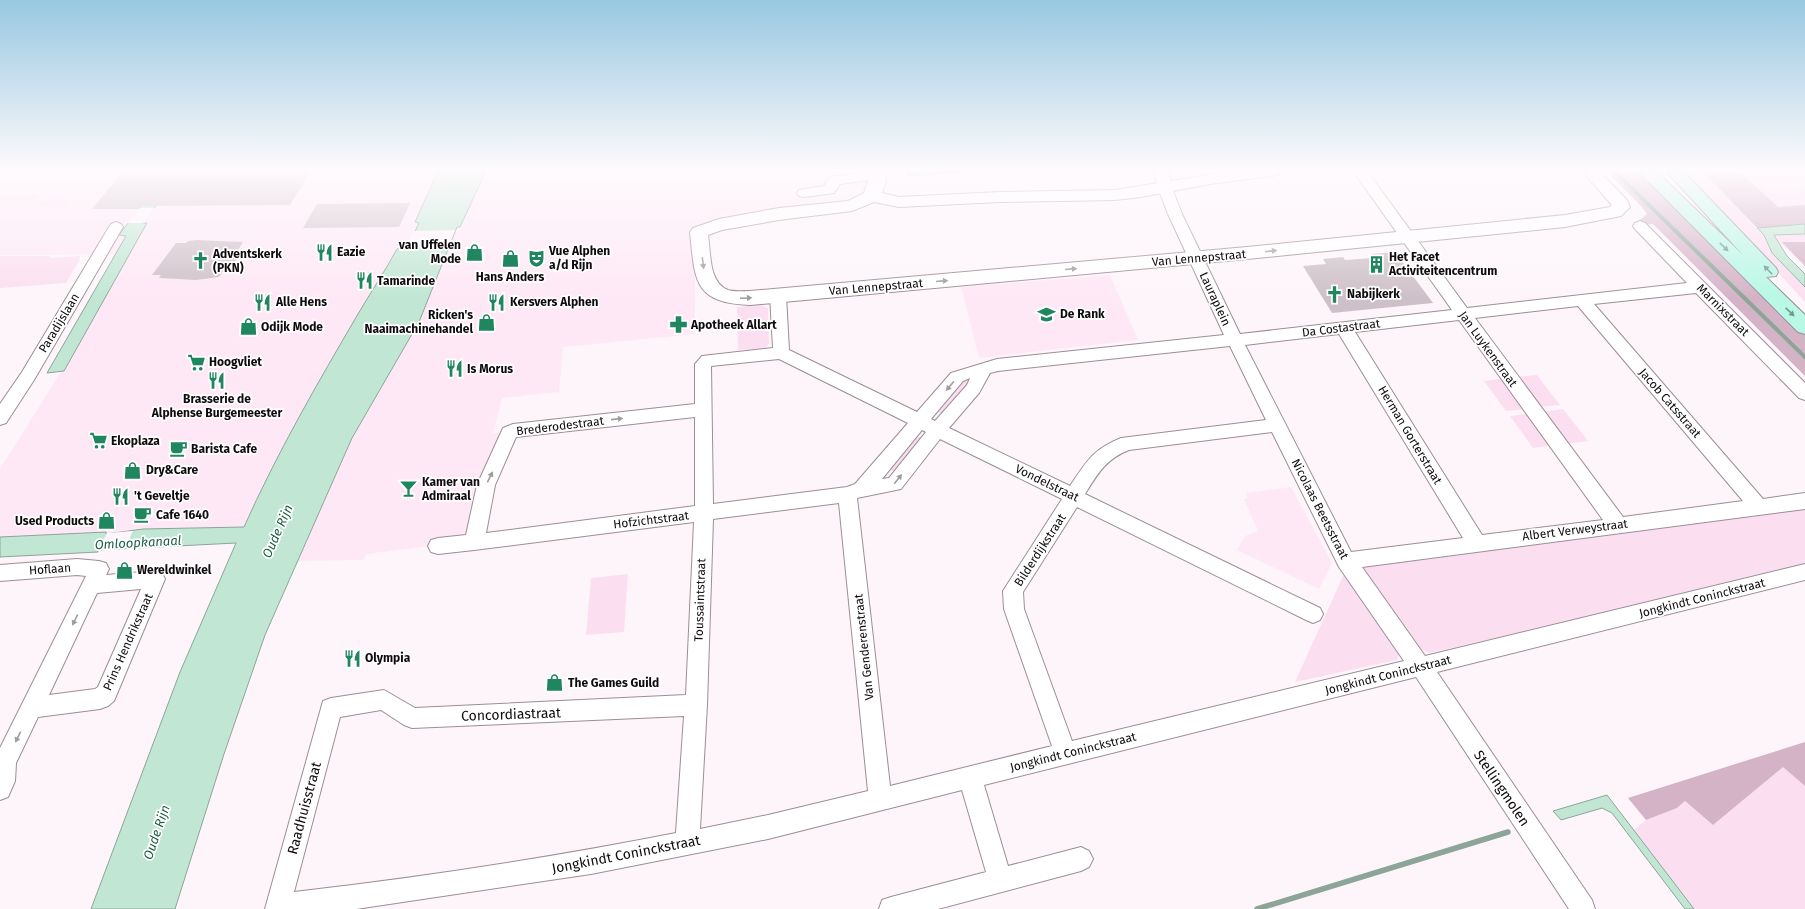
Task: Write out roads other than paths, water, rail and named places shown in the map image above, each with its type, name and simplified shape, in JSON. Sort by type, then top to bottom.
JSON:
[{"type":"main road","points":[[1689,213],[1805,327]]},
{"type":"main road","points":[[1714,213],[1805,309]]},
{"type":"street","name":"Van Lennepstraat","points":[[785,213],[719,225],[699,232],[705,277],[708,285],[715,292],[730,298],[778,296],[1196,258],[1407,237],[1565,221],[1607,213]]},
{"type":"street","points":[[1177,213],[1196,258]]},
{"type":"street","name":"Jan Luykenstraat","points":[[1390,213],[1618,525]]},
{"type":"street","name":"Paradijslaan","points":[[0,418],[28,376],[116,226]]},
{"type":"street","name":"Marnixstraat","points":[[1640,226],[1805,394]]},
{"type":"street","name":"Lauraplein","points":[[1196,258],[1235,340]]},
{"type":"street","name":"Da Costastraat","points":[[920,422],[957,377],[968,372],[983,371],[998,365],[1344,328],[1700,287]]},
{"type":"street","points":[[778,296],[781,353]]},
{"type":"street","name":"Jacob Catsstraat","points":[[1581,300],[1759,506]]},
{"type":"street","name":"Herman Gorterstraat","points":[[1344,328],[1477,543]]},
{"type":"street","name":"Nicolaas Beetsstraat","points":[[1235,340],[1346,561],[1421,667]]},
{"type":"street","name":"Toussaintstraat","points":[[687,842],[696,705],[704,513],[703,364],[708,360],[781,353]]},
{"type":"street","name":"Vondelstraat","points":[[781,353],[1313,614]]},
{"type":"street","points":[[937,430],[973,389],[983,371]]},
{"type":"street","name":"Brederodestraat","points":[[474,542],[486,485],[508,433],[521,430],[703,410]]},
{"type":"street","points":[[855,492],[920,422]]},
{"type":"street","name":"Bilderdijkstraat","points":[[1065,753],[1014,609],[1013,591],[1074,496],[1096,462],[1110,450],[1126,443],[1277,425]]},
{"type":"street","name":"Hofzichtstraat","points":[[438,546],[704,513],[855,492],[894,484],[937,430]]},
{"type":"street","name":"Van Genderenstraat","points":[[855,492],[880,800]]},
{"type":"street","name":"Albert Verweystraat","points":[[1346,561],[1805,500]]},
{"type":"street","name":"Hoflaan","points":[[0,572],[78,567],[96,577]]},
{"type":"street","name":"Jongkindt Coninckstraat","points":[[277,908],[591,862],[768,827],[1805,572]]},
{"type":"street","points":[[0,789],[4,781],[5,762],[96,577]]},
{"type":"street","name":"Prins Hendrikstraat","points":[[32,707],[100,699],[106,694],[155,579],[96,577]]},
{"type":"street","name":"Stellingmolen","points":[[1421,667],[1583,909]]},
{"type":"street","name":"Concordiastraat","points":[[332,708],[384,700],[412,718],[696,705]]},
{"type":"street","name":"Raadhuisstraat","points":[[277,908],[332,708]]},
{"type":"street","points":[[970,777],[1000,880]]},
{"type":"street","points":[[891,909],[1081,859]]},
{"type":"water","points":[[136,213],[150,213],[143,223],[147,223],[64,371],[47,373],[126,236],[119,235]]},
{"type":"water","points":[[419,213],[466,213],[460,227],[457,227],[419,322],[352,438],[265,635],[224,754],[175,909],[91,909],[180,672],[236,543],[0,557],[0,537],[106,532],[106,534],[143,529],[244,527],[270,472],[343,340],[397,249],[408,246],[419,223],[415,222]]},
{"type":"water","points":[[1805,224],[1805,234],[1774,235],[1787,256],[1805,274],[1805,287],[1772,253],[1764,235],[1757,228]]},
{"type":"water","points":[[1607,795],[1694,909],[1685,909],[1612,813],[1602,808],[1561,820],[1553,811]]},
{"type":"waterway","points":[[1658,213],[1805,357]]},
{"type":"waterway","points":[[1257,909],[1508,832]]},
{"type":"place","name":"Eazie","points":[[324,252]]},
{"type":"place","name":"van Uffelen Mode","points":[[474,252]]},
{"type":"place","name":"Hans Anders","points":[[510,258]]},
{"type":"place","name":"Vue Alphen a/d Rijn","points":[[536,258]]},
{"type":"place","name":"Adventskerk (PKN)","points":[[200,261]]},
{"type":"place","name":"Het Facet Activiteitencentrum","points":[[1376,264]]},
{"type":"place","name":"Tamarinde","points":[[364,281]]},
{"type":"place","name":"Nabijkerk","points":[[1334,294]]},
{"type":"place","name":"Alle Hens","points":[[263,302]]},
{"type":"place","name":"Kersvers Alphen","points":[[497,302]]},
{"type":"place","name":"De Rank","points":[[1047,314]]},
{"type":"place","name":"Ricken's Naaimachinehandel","points":[[486,322]]},
{"type":"place","name":"Apotheek Allart","points":[[678,325]]},
{"type":"place","name":"Odijk Mode","points":[[248,327]]},
{"type":"place","name":"Hoogvliet","points":[[196,362]]},
{"type":"place","name":"Is Morus","points":[[454,369]]},
{"type":"place","name":"Brasserie de Alphense Burgemeester","points":[[217,380]]},
{"type":"place","name":"Ekoplaza","points":[[98,441]]},
{"type":"place","name":"Barista Cafe","points":[[178,449]]},
{"type":"place","name":"Dry&Care","points":[[133,470]]},
{"type":"place","name":"Kamer van Admiraal","points":[[409,489]]},
{"type":"place","name":"'t Geveltje","points":[[121,496]]},
{"type":"place","name":"Cafe 1640","points":[[143,515]]},
{"type":"place","name":"Used Products","points":[[107,521]]},
{"type":"place","name":"Wereldwinkel","points":[[124,570]]},
{"type":"place","name":"Olympia","points":[[352,658]]},
{"type":"place","name":"The Games Guild","points":[[555,683]]},
{"type":"water label","name":"Oude Rijn","points":[[277,531]]},
{"type":"water label","name":"Omloopkanaal","points":[[138,542]]},
{"type":"water label","name":"Oude Rijn","points":[[156,832]]}]
